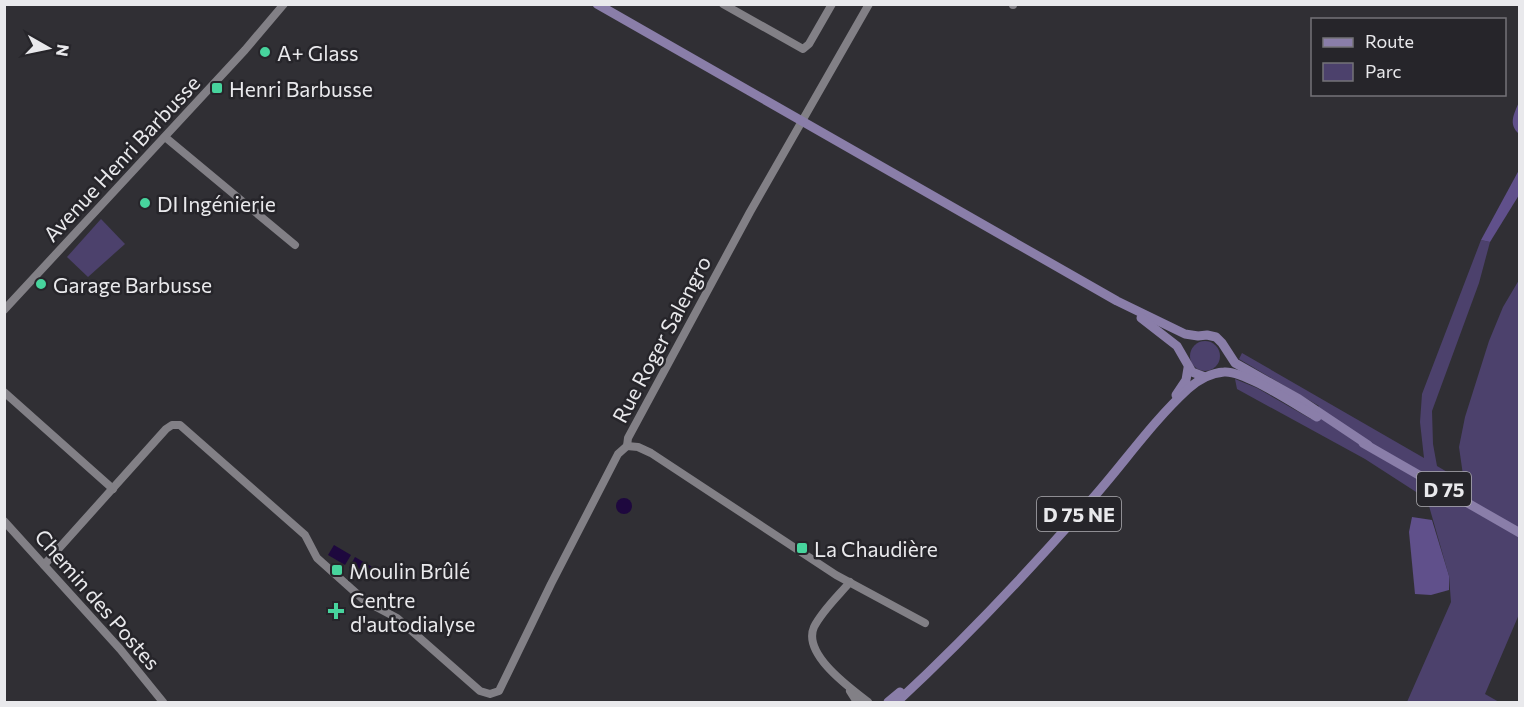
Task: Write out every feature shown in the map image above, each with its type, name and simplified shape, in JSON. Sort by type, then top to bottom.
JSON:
[{"type":"main road","points":[[597,4],[1117,301],[1179,332],[1216,337],[1226,352],[1224,364],[1216,374],[1205,377],[1196,375],[1188,368],[1184,356],[1168,338],[1117,301]]},
{"type":"main road","points":[[1184,356],[1188,344],[1198,336]]},
{"type":"main road","name":"D 75","points":[[1226,352],[1237,365],[1299,399],[1368,445]]},
{"type":"main road","name":"D 75 NE","points":[[1157,422],[1183,386],[1188,368]]},
{"type":"main road","name":"D 75","points":[[1216,374],[1234,373],[1254,382],[1520,533]]},
{"type":"main road","name":"D 75 NE","points":[[897,702],[979,624],[1081,513],[1186,390],[1205,377]]},
{"type":"main road","name":"D 75 NE","points":[[888,702],[997,603]]},
{"type":"street","name":"Avenue Henri Barbusse","points":[[263,30],[284,4]]},
{"type":"street","name":"Avenue Henri Barbusse","points":[[4,310],[263,30],[290,4]]},
{"type":"street","points":[[723,4],[803,49],[809,45],[831,4]]},
{"type":"street","name":"Rue Roger Salengro","points":[[113,489],[168,428],[175,425],[182,426],[304,535],[315,555],[365,601],[397,618],[478,689],[495,693],[504,684],[596,495],[620,452],[627,446],[628,438],[734,242],[869,4]]},
{"type":"street","points":[[165,136],[295,245]]},
{"type":"street","points":[[4,392],[113,489],[44,565]]},
{"type":"street","points":[[627,446],[638,447],[651,453],[850,582],[925,623]]},
{"type":"street","name":"Chemin des Postes","points":[[4,521],[120,649],[163,702]]},
{"type":"street","points":[[850,582],[816,624],[812,635],[813,644],[818,655],[850,689],[867,702]]},
{"type":"street","points":[[850,689],[857,702]]},
{"type":"green space","points":[[101,219],[125,244],[88,277],[67,257]]},
{"type":"green space","points":[[1481,240],[1490,242],[1479,283],[1432,411],[1433,444],[1437,466],[1464,482],[1459,447],[1465,417],[1489,341],[1503,307],[1519,280],[1520,612],[1485,694],[1499,702],[1407,702],[1451,602],[1449,576],[1427,499],[1365,459],[1237,389],[1235,379],[1257,388],[1311,419],[1319,406],[1239,359],[1242,353],[1424,458],[1420,422],[1422,394]]},
{"type":"green space","points":[[1205,341],[1216,345],[1220,356],[1216,367],[1205,371],[1194,367],[1190,356],[1194,345]]},
{"type":"shaded area","points":[[1519,102],[1519,134],[1513,123]]},
{"type":"shaded area","points":[[1519,170],[1519,195],[1490,242],[1481,240]]},
{"type":"shaded area","points":[[624,498],[632,506],[624,514],[616,506]]},
{"type":"shaded area","points":[[1412,517],[1432,520],[1449,576],[1449,590],[1431,595],[1415,594],[1409,532]]},
{"type":"shaded area","points":[[334,545],[351,555],[345,565],[328,555]]},
{"type":"shaded area","points":[[355,557],[374,568],[368,579],[349,568]]},
{"type":"place","name":"A+ Glass","points":[[265,52]]},
{"type":"place","name":"Henri Barbusse","points":[[217,88]]},
{"type":"place","name":"DI Ingénierie","points":[[145,203]]},
{"type":"place","name":"Garage Barbusse","points":[[41,284]]},
{"type":"place","name":"La Chaudière","points":[[802,548]]},
{"type":"place","name":"Moulin Brûlé","points":[[337,570]]},
{"type":"place","name":"Centre d'autodialyse","points":[[336,611]]}]
